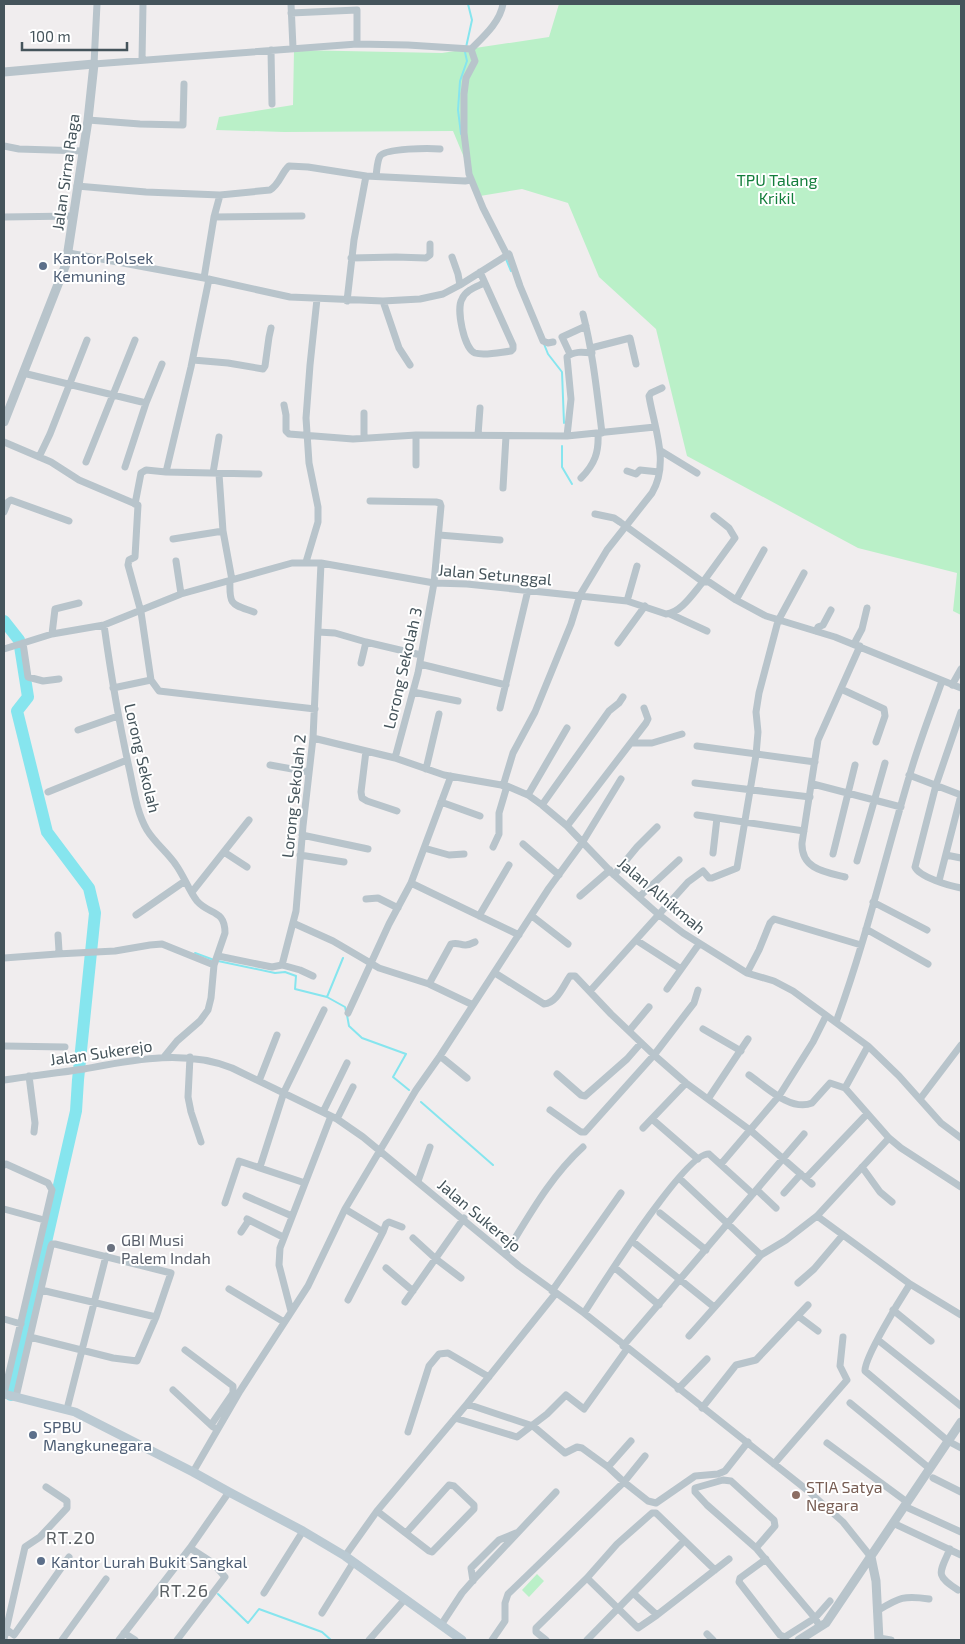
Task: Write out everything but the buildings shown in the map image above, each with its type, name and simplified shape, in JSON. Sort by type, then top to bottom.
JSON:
[{"type":"main road","points":[[4,1394],[66,1409],[99,1423],[131,1442],[193,1472],[303,1530],[345,1556],[462,1640]]},
{"type":"street","points":[[94,64],[96,4]]},
{"type":"street","points":[[142,60],[143,4]]},
{"type":"street","points":[[291,4],[293,48]]},
{"type":"street","points":[[4,72],[357,44],[467,49],[496,21],[501,12],[502,4]]},
{"type":"street","points":[[291,13],[357,10],[357,44]]},
{"type":"street","points":[[467,49],[475,61],[465,85],[464,119],[468,180],[505,257]]},
{"type":"street","points":[[271,50],[272,104]]},
{"type":"street","name":"Jalan Sirna Raga","points":[[4,422],[64,273],[69,253],[77,186],[84,151],[94,64]]},
{"type":"street","points":[[88,120],[182,126],[184,84]]},
{"type":"street","points":[[4,146],[19,149],[84,151]]},
{"type":"street","points":[[376,176],[379,159],[383,153],[412,148],[440,149]]},
{"type":"street","points":[[77,186],[146,192],[220,194],[270,190],[275,188],[285,169],[289,166],[366,176],[468,180]]},
{"type":"street","points":[[347,300],[351,258],[366,176]]},
{"type":"street","points":[[166,472],[193,360],[207,278],[214,217],[220,194]]},
{"type":"street","points":[[4,217],[73,216]]},
{"type":"street","points":[[214,217],[302,216]]},
{"type":"street","points":[[351,258],[426,258],[430,255],[430,244]]},
{"type":"street","points":[[69,253],[207,278],[290,297],[383,301],[420,299],[443,294],[509,254],[543,341],[553,342]]},
{"type":"street","points":[[452,257],[460,285]]},
{"type":"street","points":[[480,272],[512,345],[513,349],[511,351],[478,354],[471,350],[465,341],[460,314],[461,300],[466,293],[484,283]]},
{"type":"street","points":[[306,562],[317,530],[318,514],[310,471],[307,435],[310,365],[317,299]]},
{"type":"street","points":[[383,301],[399,348],[410,364]]},
{"type":"street","points":[[581,478],[597,456],[600,433],[591,350],[583,314]]},
{"type":"street","points":[[570,354],[562,337],[586,326]]},
{"type":"street","points":[[193,360],[263,368],[265,366],[271,328]]},
{"type":"street","points":[[567,436],[571,399],[566,360],[570,354],[591,350],[630,338],[636,364]]},
{"type":"street","points":[[38,457],[50,434],[87,340]]},
{"type":"street","points":[[86,462],[135,340]]},
{"type":"street","points":[[125,466],[146,403],[162,364]]},
{"type":"street","points":[[23,373],[146,403]]},
{"type":"street","points":[[493,847],[499,834],[499,813],[513,753],[534,712],[571,624],[580,595],[600,560],[657,484],[661,451],[649,396],[651,393],[662,388]]},
{"type":"street","points":[[284,405],[287,433],[353,439],[416,435],[567,436],[655,427]]},
{"type":"street","points":[[478,436],[480,408]]},
{"type":"street","points":[[364,413],[364,438]]},
{"type":"street","points":[[416,435],[416,465]]},
{"type":"street","points":[[503,488],[506,436]]},
{"type":"street","points":[[219,437],[216,474],[231,580],[230,595],[235,605],[254,612]]},
{"type":"street","points":[[4,442],[51,462],[79,480],[138,507],[135,556],[128,560],[128,565],[141,612],[151,680],[159,690],[315,709]]},
{"type":"street","points":[[661,451],[696,473]]},
{"type":"street","points":[[135,504],[142,471],[146,470],[216,474],[259,474]]},
{"type":"street","points":[[627,471],[636,474],[640,470],[659,472]]},
{"type":"street","points":[[4,512],[8,502],[11,500],[69,521]]},
{"type":"street","name":"Lorong Sekolah 3","points":[[370,501],[440,503],[434,583],[420,664],[395,758]]},
{"type":"street","points":[[595,514],[614,518],[704,582],[710,583],[758,612],[857,645],[961,688]]},
{"type":"street","points":[[670,614],[678,609],[704,582],[735,538],[729,528],[714,516]]},
{"type":"street","points":[[173,539],[223,531]]},
{"type":"street","points":[[439,535],[500,540]]},
{"type":"street","points":[[736,600],[764,550]]},
{"type":"street","points":[[176,561],[181,594]]},
{"type":"street","name":"Jalan Setunggal","points":[[4,649],[52,634],[104,625],[141,612],[181,594],[292,563],[306,562],[434,583],[528,590],[627,601],[670,614],[707,632]]},
{"type":"street","name":"Lorong Sekolah 2","points":[[282,966],[297,898],[313,738],[321,563]]},
{"type":"street","points":[[627,601],[637,566]]},
{"type":"street","points":[[590,990],[688,882],[700,873],[705,872],[708,877],[712,878],[737,869],[756,755],[758,732],[756,712],[759,693],[778,620],[804,573]]},
{"type":"street","points":[[500,708],[528,590]]},
{"type":"street","points":[[52,634],[55,609],[79,603]]},
{"type":"street","points":[[618,643],[645,606]]},
{"type":"street","points":[[845,877],[817,870],[807,860],[802,848],[818,740],[841,689],[857,645],[867,608]]},
{"type":"street","points":[[816,631],[818,627],[823,625],[830,610]]},
{"type":"street","name":"Lorong Sekolah","points":[[104,625],[118,716],[142,821],[153,838],[171,858],[200,903],[219,914],[224,921],[225,933],[216,961]]},
{"type":"street","points":[[318,632],[335,633],[421,655]]},
{"type":"street","points":[[361,663],[366,642]]},
{"type":"street","points":[[21,644],[28,676],[43,681],[59,679]]},
{"type":"street","points":[[420,664],[506,685]]},
{"type":"street","points":[[952,685],[961,669]]},
{"type":"street","points":[[113,688],[151,680]]},
{"type":"street","points":[[836,1022],[848,990],[900,807],[942,681]]},
{"type":"street","points":[[841,689],[869,700],[885,710],[885,716],[876,742]]},
{"type":"street","points":[[413,692],[458,701]]},
{"type":"street","points":[[542,805],[609,712],[622,698]]},
{"type":"street","points":[[567,826],[648,720],[644,708]]},
{"type":"street","points":[[961,712],[936,785],[915,867],[918,872],[939,882],[961,888]]},
{"type":"street","points":[[426,769],[439,714]]},
{"type":"street","points":[[78,730],[118,716]]},
{"type":"street","points":[[528,795],[567,728]]},
{"type":"street","points":[[631,743],[652,743],[682,734]]},
{"type":"street","name":"Jalan Alhikmah","points":[[313,738],[395,758],[451,776],[505,786],[528,795],[567,826],[582,843],[658,914],[699,944],[747,972],[781,985],[800,996],[868,1046],[899,1076],[941,1122],[961,1138]]},
{"type":"street","points":[[697,746],[815,762]]},
{"type":"street","points":[[366,751],[361,792],[362,798],[367,802],[398,811]]},
{"type":"street","points":[[48,792],[127,760]]},
{"type":"street","points":[[857,861],[885,763]]},
{"type":"street","points":[[270,765],[309,772]]},
{"type":"street","points":[[833,854],[855,765]]},
{"type":"street","points":[[910,775],[961,794],[939,882]]},
{"type":"street","points":[[348,1013],[398,908],[412,883],[451,776]]},
{"type":"street","points":[[214,1428],[315,1274],[345,1209],[416,1090],[582,843],[621,779]]},
{"type":"street","points":[[695,783],[810,798]]},
{"type":"street","points":[[812,784],[900,807]]},
{"type":"street","points":[[441,802],[480,816]]},
{"type":"street","points":[[696,815],[804,831]]},
{"type":"street","points":[[713,853],[717,818]]},
{"type":"street","points":[[192,892],[249,820]]},
{"type":"street","points":[[580,896],[612,872],[657,827]]},
{"type":"street","points":[[953,829],[961,831]]},
{"type":"street","points":[[302,836],[368,849]]},
{"type":"street","points":[[523,844],[559,875]]},
{"type":"street","points":[[424,848],[449,854],[464,854]]},
{"type":"street","points":[[224,852],[247,867]]},
{"type":"street","points":[[300,855],[344,862]]},
{"type":"street","points":[[946,855],[961,858]]},
{"type":"street","points":[[639,897],[680,860]]},
{"type":"street","points":[[479,916],[509,865]]},
{"type":"street","points":[[136,915],[185,881]]},
{"type":"street","points":[[412,883],[519,935]]},
{"type":"street","points":[[366,899],[378,898],[398,908]]},
{"type":"street","points":[[873,902],[927,930]]},
{"type":"street","points":[[532,916],[568,944]]},
{"type":"street","points":[[747,972],[771,921],[774,919],[861,944]]},
{"type":"street","points":[[293,923],[332,941],[387,971],[429,984],[473,1005]]},
{"type":"street","points":[[866,929],[928,964]]},
{"type":"street","points":[[57,954],[59,951],[58,935]]},
{"type":"street","points":[[636,940],[681,969]]},
{"type":"street","points":[[429,984],[451,944],[466,946],[475,942]]},
{"type":"street","points":[[4,958],[126,950],[162,944],[216,961],[272,967],[282,966],[313,976]]},
{"type":"street","points":[[667,989],[699,944]]},
{"type":"street","points":[[164,1057],[177,1041],[200,1021],[208,1010],[216,961]]},
{"type":"street","points":[[495,973],[544,1004],[554,1000],[571,975],[575,976],[654,1056],[686,1083],[750,1130],[812,1184]]},
{"type":"street","points":[[550,1110],[584,1132],[654,1056],[694,1003],[698,990]]},
{"type":"street","points":[[629,1031],[649,1007]]},
{"type":"street","points":[[260,1167],[284,1092],[324,1010]]},
{"type":"street","points":[[721,1164],[779,1096],[813,1042],[826,1016]]},
{"type":"street","points":[[703,1029],[741,1051]]},
{"type":"street","points":[[259,1080],[277,1035]]},
{"type":"street","points":[[708,1099],[748,1039]]},
{"type":"street","points":[[556,1074],[581,1095],[585,1096],[627,1059],[641,1043]]},
{"type":"street","points":[[920,1099],[961,1045]]},
{"type":"street","points":[[4,1046],[65,1047]]},
{"type":"street","points":[[844,1088],[868,1046]]},
{"type":"street","points":[[440,1056],[467,1078]]},
{"type":"street","name":"Jalan Sukerejo","points":[[4,1080],[164,1057],[190,1057],[218,1063],[259,1080],[334,1118],[380,1151],[464,1218],[520,1266],[584,1313],[702,1408],[748,1442],[843,1522],[871,1557]]},
{"type":"street","points":[[190,1057],[188,1097],[190,1112],[201,1142]]},
{"type":"street","points":[[323,1112],[347,1063]]},
{"type":"street","points":[[749,1075],[779,1096],[793,1103],[809,1105],[816,1100],[830,1083],[844,1088],[889,1138],[961,1187]]},
{"type":"street","points":[[30,1076],[35,1124],[34,1132]]},
{"type":"street","points":[[643,1128],[686,1083]]},
{"type":"street","points":[[291,1311],[278,1261],[283,1237],[334,1118],[353,1087]]},
{"type":"street","points":[[784,1193],[867,1114]]},
{"type":"street","points":[[652,1119],[698,1159]]},
{"type":"street","points":[[455,1418],[515,1437],[533,1426],[566,1395],[584,1409],[625,1347],[680,1279],[804,1134]]},
{"type":"street","points":[[689,1336],[761,1255],[780,1245],[816,1216],[889,1138]]},
{"type":"street","points":[[418,1181],[430,1147]]},
{"type":"street","points":[[506,1253],[556,1176],[566,1163],[583,1147]]},
{"type":"street","points":[[584,1313],[655,1207],[679,1178],[704,1153],[708,1153],[776,1208]]},
{"type":"street","points":[[225,1203],[238,1162],[260,1167],[305,1183]]},
{"type":"street","points":[[4,1165],[6,1164],[48,1183],[51,1187],[51,1194],[4,1394]]},
{"type":"street","points":[[862,1168],[880,1192],[892,1202]]},
{"type":"street","points":[[679,1178],[761,1255]]},
{"type":"street","points":[[345,1556],[377,1511],[489,1377],[554,1292],[621,1193]]},
{"type":"street","points":[[246,1196],[292,1216]]},
{"type":"street","points":[[4,1208],[44,1220]]},
{"type":"street","points":[[345,1209],[383,1232]]},
{"type":"street","points":[[660,1213],[706,1250]]},
{"type":"street","points":[[816,1216],[910,1284],[961,1315]]},
{"type":"street","points":[[405,1302],[464,1218]]},
{"type":"street","points":[[241,1232],[248,1220],[283,1237]]},
{"type":"street","points":[[348,1300],[386,1224],[389,1222],[402,1227]]},
{"type":"street","points":[[798,1283],[814,1269],[842,1236]]},
{"type":"street","points":[[414,1238],[436,1259],[461,1278]]},
{"type":"street","points":[[632,1241],[714,1307]]},
{"type":"street","points":[[16,1397],[30,1337],[41,1290],[52,1244],[171,1273],[156,1317],[137,1361],[113,1358],[30,1337]]},
{"type":"street","points":[[66,1409],[106,1256]]},
{"type":"street","points":[[614,1267],[659,1305]]},
{"type":"street","points":[[386,1268],[413,1291]]},
{"type":"street","points":[[910,1284],[893,1310],[865,1364],[865,1371],[948,1441],[961,1448]]},
{"type":"street","points":[[229,1289],[284,1322]]},
{"type":"street","points":[[41,1290],[156,1317]]},
{"type":"street","points":[[702,1408],[736,1365],[756,1360],[808,1306]]},
{"type":"street","points":[[893,1310],[931,1340]]},
{"type":"street","points":[[798,1316],[818,1331]]},
{"type":"street","points":[[4,1319],[21,1324]]},
{"type":"street","points":[[774,1464],[846,1380],[840,1363],[843,1337]]},
{"type":"street","points":[[878,1340],[961,1406]]},
{"type":"street","points":[[185,1350],[233,1386],[233,1393],[193,1472]]},
{"type":"street","points":[[408,1432],[429,1366],[439,1354],[448,1353],[489,1377]]},
{"type":"street","points":[[678,1388],[708,1359]]},
{"type":"street","points":[[173,1390],[214,1428]]},
{"type":"street","points":[[850,1403],[929,1468]]},
{"type":"street","points":[[467,1404],[533,1426],[564,1452],[580,1447],[608,1467],[648,1501],[656,1503],[695,1476],[718,1474],[725,1471],[748,1442]]},
{"type":"street","points":[[799,1640],[826,1623],[961,1422]]},
{"type":"street","points":[[608,1467],[631,1441]]},
{"type":"street","points":[[827,1443],[906,1504],[961,1532]]},
{"type":"street","points":[[492,1640],[505,1621],[505,1603],[508,1594],[624,1482],[645,1456]]},
{"type":"street","points":[[933,1478],[961,1492]]},
{"type":"street","points":[[756,1548],[775,1526],[774,1520],[731,1481],[723,1480],[695,1488],[695,1492],[707,1506],[756,1548],[766,1559],[815,1618],[820,1627]]},
{"type":"street","points":[[377,1511],[430,1552],[433,1552],[474,1509],[474,1505],[453,1486],[449,1486],[406,1533]]},
{"type":"street","points":[[4,1639],[25,1547],[40,1537],[67,1508],[67,1501],[46,1487]]},
{"type":"street","points":[[119,1640],[190,1548],[229,1492]]},
{"type":"street","points":[[441,1624],[462,1593],[473,1581],[471,1568],[499,1540],[507,1535],[516,1533],[556,1492]]},
{"type":"street","points":[[546,1640],[536,1632],[536,1628],[617,1544],[652,1512],[715,1570]]},
{"type":"street","points":[[893,1523],[961,1554]]},
{"type":"street","points":[[264,1593],[303,1530]]},
{"type":"street","points":[[588,1640],[684,1541]]},
{"type":"street","points":[[177,1640],[225,1577],[213,1563],[190,1548]]},
{"type":"street","points":[[950,1549],[944,1561],[941,1576],[942,1580],[958,1590]]},
{"type":"street","points":[[14,1635],[69,1557]]},
{"type":"street","points":[[871,1557],[876,1581],[879,1639],[891,1640]]},
{"type":"street","points":[[586,1578],[638,1628],[729,1559]]},
{"type":"street","points":[[766,1559],[740,1578],[739,1582],[780,1635],[785,1637],[815,1618],[830,1601]]},
{"type":"street","points":[[322,1613],[353,1563]]},
{"type":"street","points":[[62,1640],[106,1579]]},
{"type":"street","points":[[633,1593],[657,1615]]},
{"type":"street","points":[[877,1611],[901,1598],[929,1599]]},
{"type":"street","points":[[369,1640],[405,1599]]},
{"type":"street","points":[[6,1630],[21,1640]]},
{"type":"street","points":[[124,1633],[135,1640]]},
{"type":"street","points":[[707,1634],[713,1640]]},
{"type":"green space","name":"TPU Talang Krikil","points":[[559,4],[961,4],[961,615],[953,611],[957,573],[858,548],[687,456],[656,329],[599,277],[568,203],[522,189],[480,196],[453,131],[284,132],[216,130],[219,117],[293,105],[294,50],[442,53],[549,37]]},
{"type":"green space","points":[[537,1574],[544,1581],[529,1597],[522,1590]]},
{"type":"waterway","points":[[461,134],[458,110],[460,81],[467,61],[465,52],[472,20],[468,4]]},
{"type":"waterway","points":[[506,259],[511,271]]},
{"type":"waterway","points":[[544,344],[548,354],[562,372],[564,423]]},
{"type":"waterway","points":[[562,446],[562,467],[572,484]]},
{"type":"waterway","points":[[4,621],[19,640],[28,697],[17,711],[47,832],[89,888],[95,913],[76,1111],[11,1395]]},
{"type":"waterway","points":[[195,953],[214,960]]},
{"type":"waterway","points":[[327,997],[343,958]]},
{"type":"waterway","points":[[218,961],[275,973],[285,972],[296,976],[295,989],[327,997],[345,1007],[346,1011]]},
{"type":"waterway","points":[[347,1015],[349,1026],[362,1038],[406,1054],[393,1077],[409,1090]]},
{"type":"waterway","points":[[421,1102],[493,1165]]},
{"type":"waterway","points":[[218,1594],[248,1623],[259,1609],[322,1632],[331,1640]]},
{"type":"place","name":"Kantor Polsek Kemuning","points":[[43,266]]},
{"type":"place","name":"GBI Musi Palem Indah","points":[[111,1248]]},
{"type":"place","name":"SPBU Mangkunegara","points":[[33,1435]]},
{"type":"place","name":"STIA Satya Negara","points":[[796,1495]]},
{"type":"place","name":"Kantor Lurah Bukit Sangkal","points":[[41,1561]]},
{"type":"district","name":"RT.20","points":[[71,1537]]},
{"type":"district","name":"RT.26","points":[[184,1590]]}]
